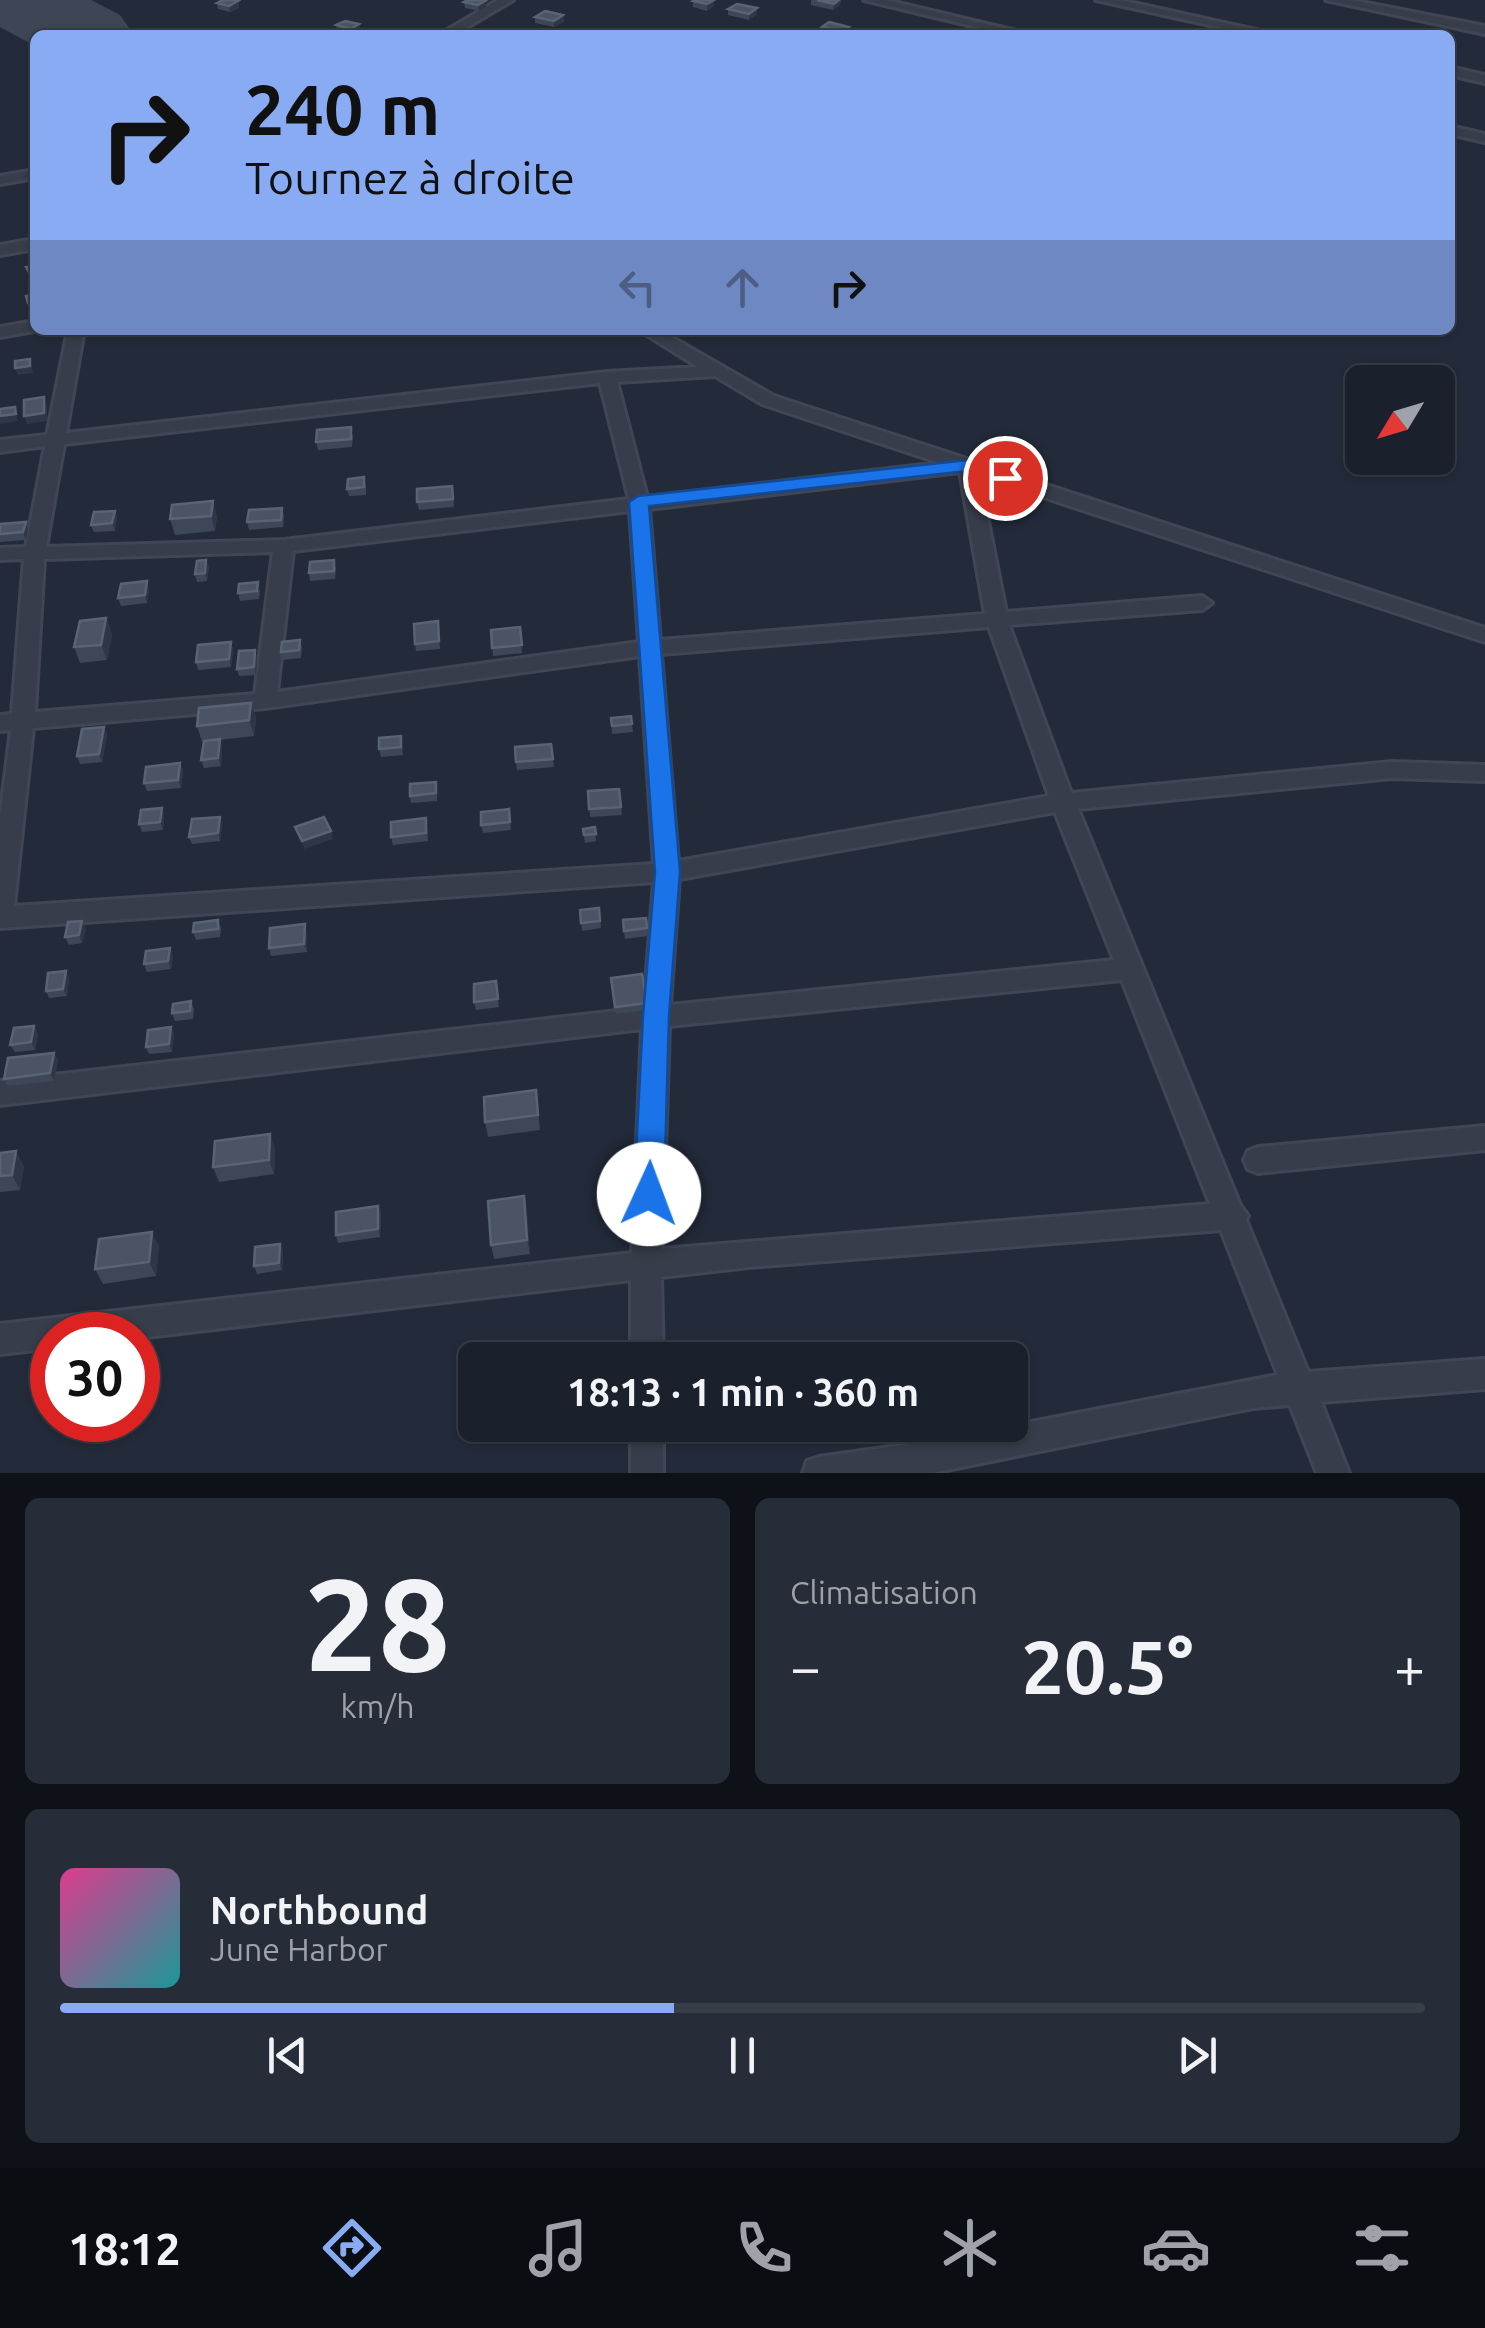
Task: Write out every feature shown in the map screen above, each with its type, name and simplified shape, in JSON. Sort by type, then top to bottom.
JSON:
[{"type":"street","points":[[454,30],[507,0]]},
{"type":"street","points":[[870,0],[1005,30]]},
{"type":"street","points":[[1102,0],[1249,30]]},
{"type":"street","points":[[1156,11],[1169,0]]},
{"type":"street","points":[[1332,0],[1485,30]]},
{"type":"street","points":[[1455,73],[1485,79]]},
{"type":"street","points":[[1455,131],[1485,138]]},
{"type":"street","points":[[0,180],[30,175]]},
{"type":"street","points":[[0,250],[30,245]]},
{"type":"street","points":[[0,332],[30,327]]},
{"type":"street","points":[[75,335],[35,550],[12,722],[0,917],[667,872],[1063,802],[1392,770],[1485,772]]},
{"type":"street","points":[[656,335],[768,400],[1485,635]]},
{"type":"street","points":[[0,446],[606,378],[720,370]]},
{"type":"street","points":[[606,378],[638,502],[667,872],[656,1016],[646,1342]]},
{"type":"street","points":[[0,554],[35,550],[284,546],[968,466]]},
{"type":"street","points":[[968,466],[996,621],[1063,802],[1333,1473]]},
{"type":"street","points":[[265,701],[284,546]]},
{"type":"street","points":[[12,722],[265,701],[648,648],[1202,603]]},
{"type":"street","points":[[0,1092],[656,1016],[1130,969]]},
{"type":"street","points":[[1258,1160],[1485,1138]]},
{"type":"street","points":[[0,1339],[646,1265],[1232,1216]]},
{"type":"street","points":[[819,1473],[925,1458],[1253,1392],[1300,1392],[1485,1374]]},
{"type":"street","points":[[647,1442],[647,1473]]},
{"type":"building","points":[[238,1],[229,6],[217,3]]},
{"type":"building","points":[[737,4],[757,8],[749,14],[728,9]]},
{"type":"building","points":[[545,11],[563,15],[554,21],[535,17]]},
{"type":"building","points":[[345,21],[359,24],[351,29],[336,25]]},
{"type":"building","points":[[829,22],[849,27],[835,30],[822,27]]},
{"type":"building","points":[[30,359],[30,366],[15,368],[15,361]]},
{"type":"building","points":[[44,397],[44,413],[24,416],[24,400]]},
{"type":"building","points":[[15,407],[16,414],[0,416],[0,409]]},
{"type":"building","points":[[351,427],[351,439],[316,442],[317,430]]},
{"type":"building","points":[[364,477],[364,487],[347,489],[348,479]]},
{"type":"building","points":[[452,486],[453,499],[417,502],[417,489]]},
{"type":"building","points":[[213,501],[211,516],[170,519],[172,505]]},
{"type":"building","points":[[282,508],[281,520],[247,522],[249,510]]},
{"type":"building","points":[[115,511],[112,523],[91,525],[94,512]]},
{"type":"building","points":[[26,522],[23,532],[0,534],[0,524]]},
{"type":"building","points":[[206,560],[205,573],[195,574],[197,561]]},
{"type":"building","points":[[334,560],[334,571],[309,573],[310,562]]},
{"type":"building","points":[[147,581],[145,595],[118,598],[121,584]]},
{"type":"building","points":[[258,582],[257,591],[238,593],[239,584]]},
{"type":"building","points":[[106,618],[101,645],[74,647],[80,621]]},
{"type":"building","points":[[438,621],[439,641],[415,644],[414,624]]},
{"type":"building","points":[[520,627],[522,645],[492,648],[491,630]]},
{"type":"building","points":[[300,640],[299,650],[281,652],[282,642]]},
{"type":"building","points":[[231,642],[229,659],[196,662],[198,645]]},
{"type":"building","points":[[255,650],[254,667],[237,669],[239,651]]},
{"type":"building","points":[[251,703],[249,720],[197,726],[199,708]]},
{"type":"building","points":[[631,716],[632,724],[612,726],[611,718]]},
{"type":"building","points":[[104,727],[99,754],[77,756],[82,729]]},
{"type":"building","points":[[401,736],[401,747],[379,749],[379,738]]},
{"type":"building","points":[[220,739],[218,758],[201,760],[204,741]]},
{"type":"building","points":[[551,744],[553,759],[516,762],[515,747]]},
{"type":"building","points":[[180,763],[178,780],[144,783],[146,767]]},
{"type":"building","points":[[436,782],[436,793],[410,796],[410,784]]},
{"type":"building","points":[[619,789],[621,807],[589,809],[588,791]]},
{"type":"building","points":[[162,808],[160,822],[139,824],[141,810]]},
{"type":"building","points":[[509,809],[510,822],[481,825],[481,812]]},
{"type":"building","points":[[220,817],[218,833],[189,837],[192,819]]},
{"type":"building","points":[[324,817],[331,831],[302,841],[295,827]]},
{"type":"building","points":[[426,818],[426,833],[391,837],[391,822]]},
{"type":"building","points":[[595,827],[596,834],[584,835],[583,829]]},
{"type":"building","points":[[599,908],[600,921],[581,923],[580,910]]},
{"type":"building","points":[[646,918],[647,928],[624,931],[623,920]]},
{"type":"building","points":[[218,920],[218,929],[193,932],[194,923]]},
{"type":"building","points":[[82,921],[79,935],[65,937],[68,922]]},
{"type":"building","points":[[305,924],[304,944],[269,948],[270,928]]},
{"type":"building","points":[[170,948],[168,961],[144,964],[146,951]]},
{"type":"building","points":[[66,971],[63,989],[46,991],[48,973]]},
{"type":"building","points":[[642,974],[647,1003],[615,1007],[611,978]]},
{"type":"building","points":[[496,981],[498,999],[474,1002],[474,984]]},
{"type":"building","points":[[191,1001],[190,1011],[172,1013],[173,1004]]},
{"type":"building","points":[[34,1026],[31,1042],[10,1045],[14,1028]]},
{"type":"building","points":[[171,1027],[169,1044],[146,1047],[148,1030]]},
{"type":"building","points":[[54,1053],[50,1073],[4,1079],[8,1058]]},
{"type":"building","points":[[536,1090],[538,1115],[485,1122],[484,1097]]},
{"type":"building","points":[[270,1134],[269,1160],[213,1167],[215,1141]]},
{"type":"building","points":[[16,1151],[12,1175],[0,1176],[0,1153]]},
{"type":"building","points":[[524,1196],[527,1240],[491,1245],[488,1201]]},
{"type":"building","points":[[378,1206],[378,1229],[336,1235],[336,1212]]},
{"type":"building","points":[[152,1232],[149,1262],[95,1269],[99,1239]]},
{"type":"building","points":[[280,1244],[279,1263],[254,1266],[255,1247]]},
{"type":"runway","points":[[19,0],[76,30]]},
{"type":"route","points":[[649,1194],[667,872],[638,502],[968,466],[1005,478]]}]
